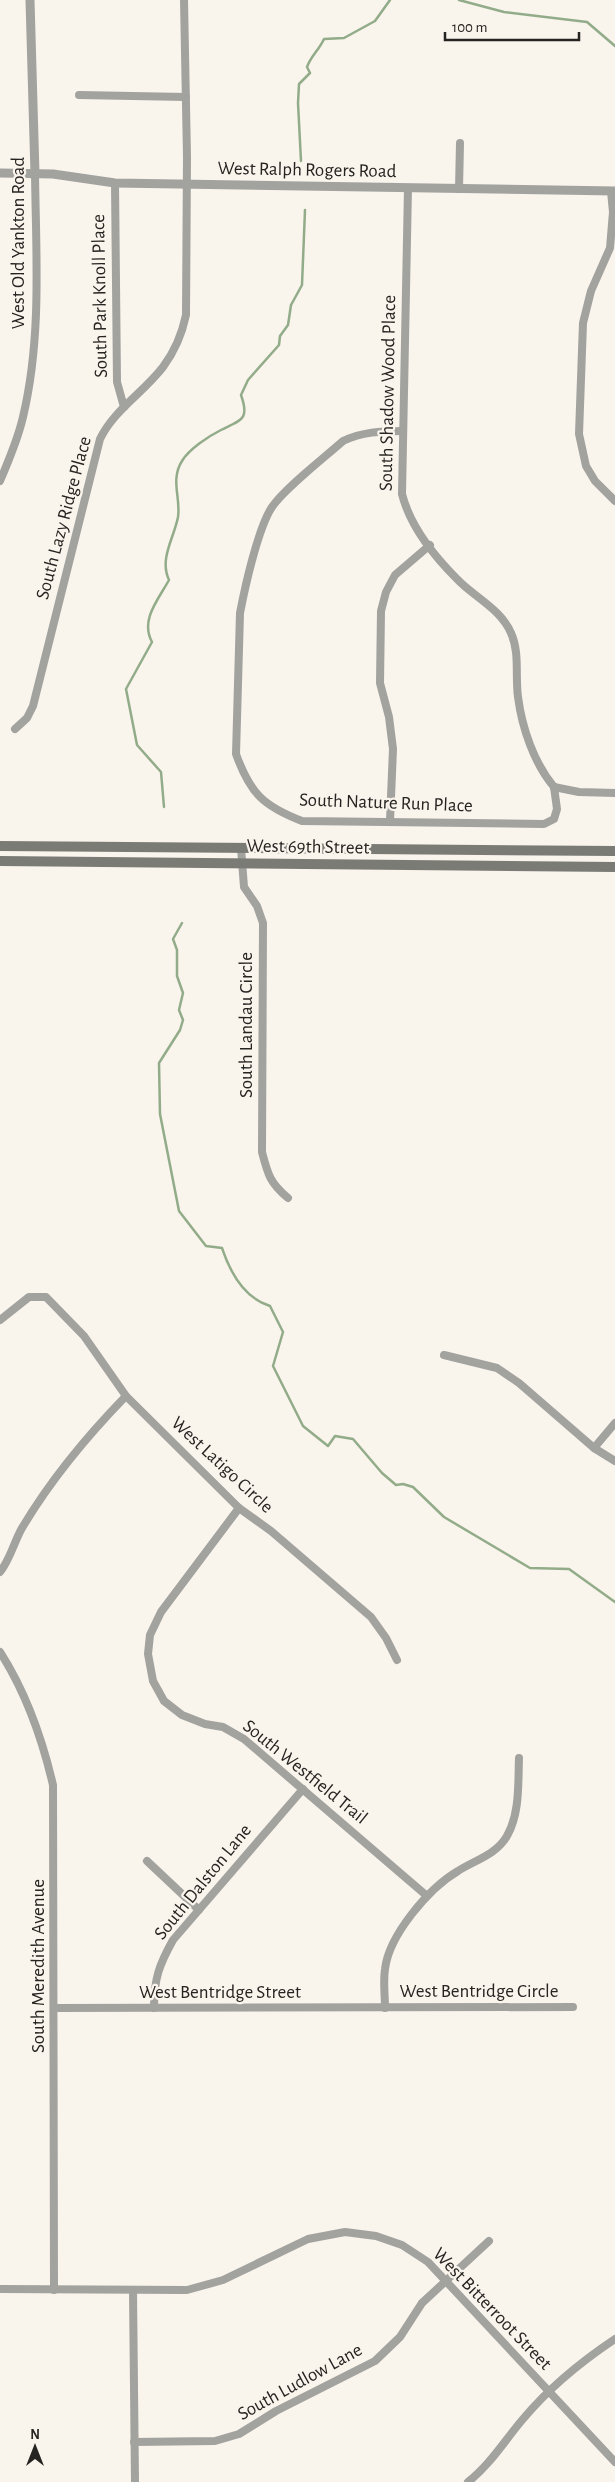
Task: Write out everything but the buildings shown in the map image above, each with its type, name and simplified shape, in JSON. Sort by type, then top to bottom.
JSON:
[{"type":"main road","name":"West 69th Street","points":[[0,846],[615,851]]},
{"type":"main road","points":[[387,866],[388,849]]},
{"type":"main road","name":"West 69th Street","points":[[0,861],[615,867]]},
{"type":"street","name":"West Old Yankton Road","points":[[0,481],[23,417],[36,324],[35,174],[30,0]]},
{"type":"street","name":"South Lazy Ridge Place","points":[[15,729],[27,718],[33,706],[100,440],[107,424],[162,368],[182,336],[186,315],[187,184],[184,0]]},
{"type":"street","points":[[78,95],[186,97]]},
{"type":"street","points":[[459,189],[460,144]]},
{"type":"street","name":"West Ralph Rogers Road","points":[[0,173],[35,174],[115,183],[613,191]]},
{"type":"street","name":"South Park Knoll Place","points":[[115,183],[117,382],[124,407]]},
{"type":"street","name":"South Shadow Wood Place","points":[[408,188],[402,494],[406,510],[430,545],[457,579],[499,616],[510,631],[516,648],[517,696],[522,716],[542,773],[554,788]]},
{"type":"street","points":[[613,191],[610,248],[591,291],[584,323],[579,434],[586,466],[595,481],[615,501]]},
{"type":"street","name":"South Nature Run Place","points":[[402,431],[370,432],[342,441],[273,506],[265,521],[244,591],[240,623],[236,754],[243,774],[258,796],[276,811],[302,821],[544,824],[554,819],[557,809],[554,788]]},
{"type":"street","points":[[390,822],[393,749],[389,717],[380,683],[381,611],[386,592],[395,575],[430,545]]},
{"type":"street","points":[[554,788],[615,793]]},
{"type":"street","name":"South Landau Circle","points":[[241,848],[244,887],[257,906],[263,923],[262,1152],[268,1174],[274,1186],[288,1198]]},
{"type":"street","name":"West Latigo Circle","points":[[0,1320],[29,1297],[46,1297],[59,1308],[84,1336],[126,1396],[240,1508],[271,1531],[371,1617],[386,1638],[397,1660]]},
{"type":"street","points":[[444,1355],[497,1368],[519,1383],[594,1448],[615,1461]]},
{"type":"street","points":[[0,1572],[22,1528],[44,1496],[101,1422],[126,1396]]},
{"type":"street","points":[[594,1448],[615,1423]]},
{"type":"street","name":"South Westfield Trail","points":[[240,1508],[161,1612],[150,1635],[148,1654],[153,1681],[164,1701],[182,1715],[205,1724],[223,1727],[244,1739],[427,1896]]},
{"type":"street","name":"South Meredith Avenue","points":[[0,1652],[15,1676],[33,1716],[53,1786],[54,2290]]},
{"type":"street","points":[[385,2008],[385,1970],[388,1954],[397,1936],[427,1896],[458,1870],[497,1848],[506,1838],[514,1820],[516,1808],[519,1758]]},
{"type":"street","name":"South Dalston Lane","points":[[154,2008],[154,1985],[158,1966],[173,1940],[303,1789]]},
{"type":"street","points":[[147,1861],[198,1910]]},
{"type":"street","name":"West Bentridge Circle","points":[[385,2008],[574,2007]]},
{"type":"street","name":"West Bentridge Street","points":[[54,2008],[385,2008]]},
{"type":"street","name":"West Bitterroot Street","points":[[0,2289],[187,2290],[223,2280],[308,2239],[345,2232],[376,2236],[402,2245],[428,2262],[615,2462]]},
{"type":"street","name":"South Ludlow Lane","points":[[134,2442],[215,2441],[239,2434],[276,2411],[375,2361],[400,2337],[422,2303],[489,2241]]},
{"type":"street","points":[[133,2291],[135,2482]]},
{"type":"street","points":[[468,2482],[485,2467],[524,2417],[586,2359],[615,2339]]},
{"type":"waterway","points":[[301,161],[299,84],[310,73],[307,67],[324,39],[344,38],[375,21],[390,0]]},
{"type":"waterway","points":[[459,0],[504,12],[587,22],[615,46]]},
{"type":"waterway","points":[[164,807],[161,772],[137,745],[126,689],[152,642],[149,634],[149,618],[169,580],[166,572],[166,556],[178,517],[176,482],[179,468],[185,456],[200,443],[242,418],[244,403],[241,395],[248,380],[279,345],[280,336],[288,325],[291,305],[302,285],[305,210]]},
{"type":"waterway","points":[[182,923],[173,939],[177,950],[177,976],[183,993],[179,1010],[183,1020],[180,1030],[159,1063],[160,1114],[179,1211],[206,1246],[222,1248],[229,1266],[245,1290],[253,1297],[270,1306],[283,1332],[273,1366],[303,1426],[328,1446],[335,1436],[353,1439],[382,1473],[396,1485],[403,1484],[413,1487],[444,1517],[530,1568],[569,1569],[615,1602]]}]
